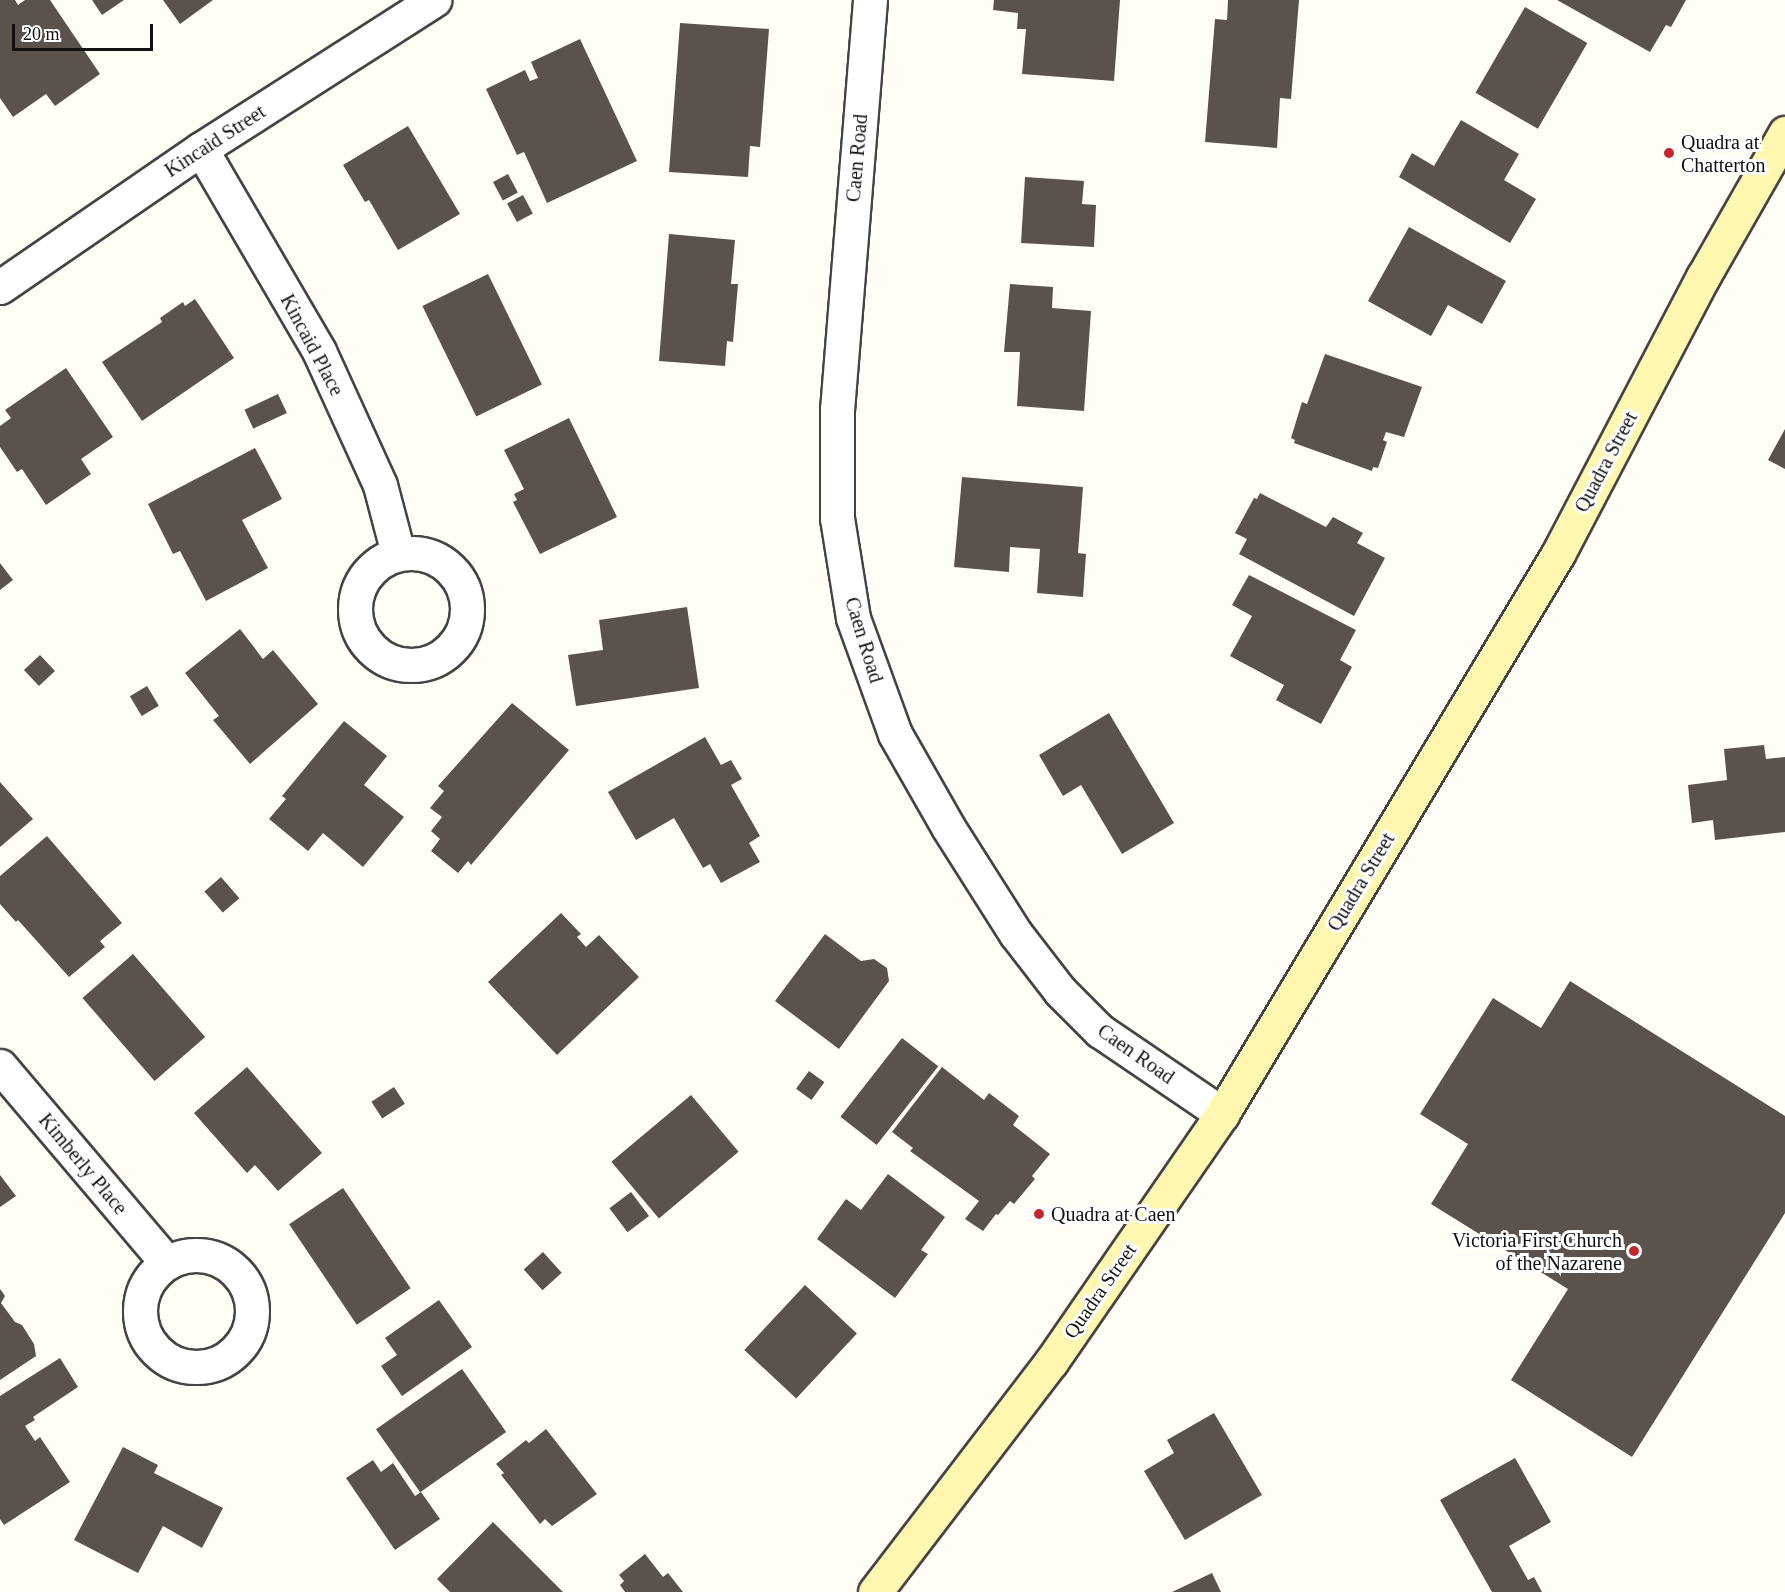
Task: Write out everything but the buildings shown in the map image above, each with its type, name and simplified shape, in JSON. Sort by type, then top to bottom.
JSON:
[{"type":"main road","name":"Quadra Street","points":[[875,1592],[1051,1362],[1222,1114],[1558,554],[1702,277],[1785,133]]},
{"type":"street","name":"Kincaid Street","points":[[0,286],[201,149],[434,0]]},
{"type":"street","name":"Caen Road","points":[[870,0],[837,409],[837,518],[853,618],[895,734],[948,827],[1016,934],[1060,991],[1100,1031],[1222,1114]]},
{"type":"street","name":"Kincaid Place","points":[[201,149],[319,351],[380,485],[398,553]]},
{"type":"street","name":"Kimberly Place","points":[[0,1066],[165,1262]]},
{"type":"place","name":"Quadra at Chatterton","points":[[1669,153]]},
{"type":"place","name":"Quadra at Caen","points":[[1039,1214]]},
{"type":"place","name":"Victoria First Church of the Nazarene","points":[[1634,1251]]}]
